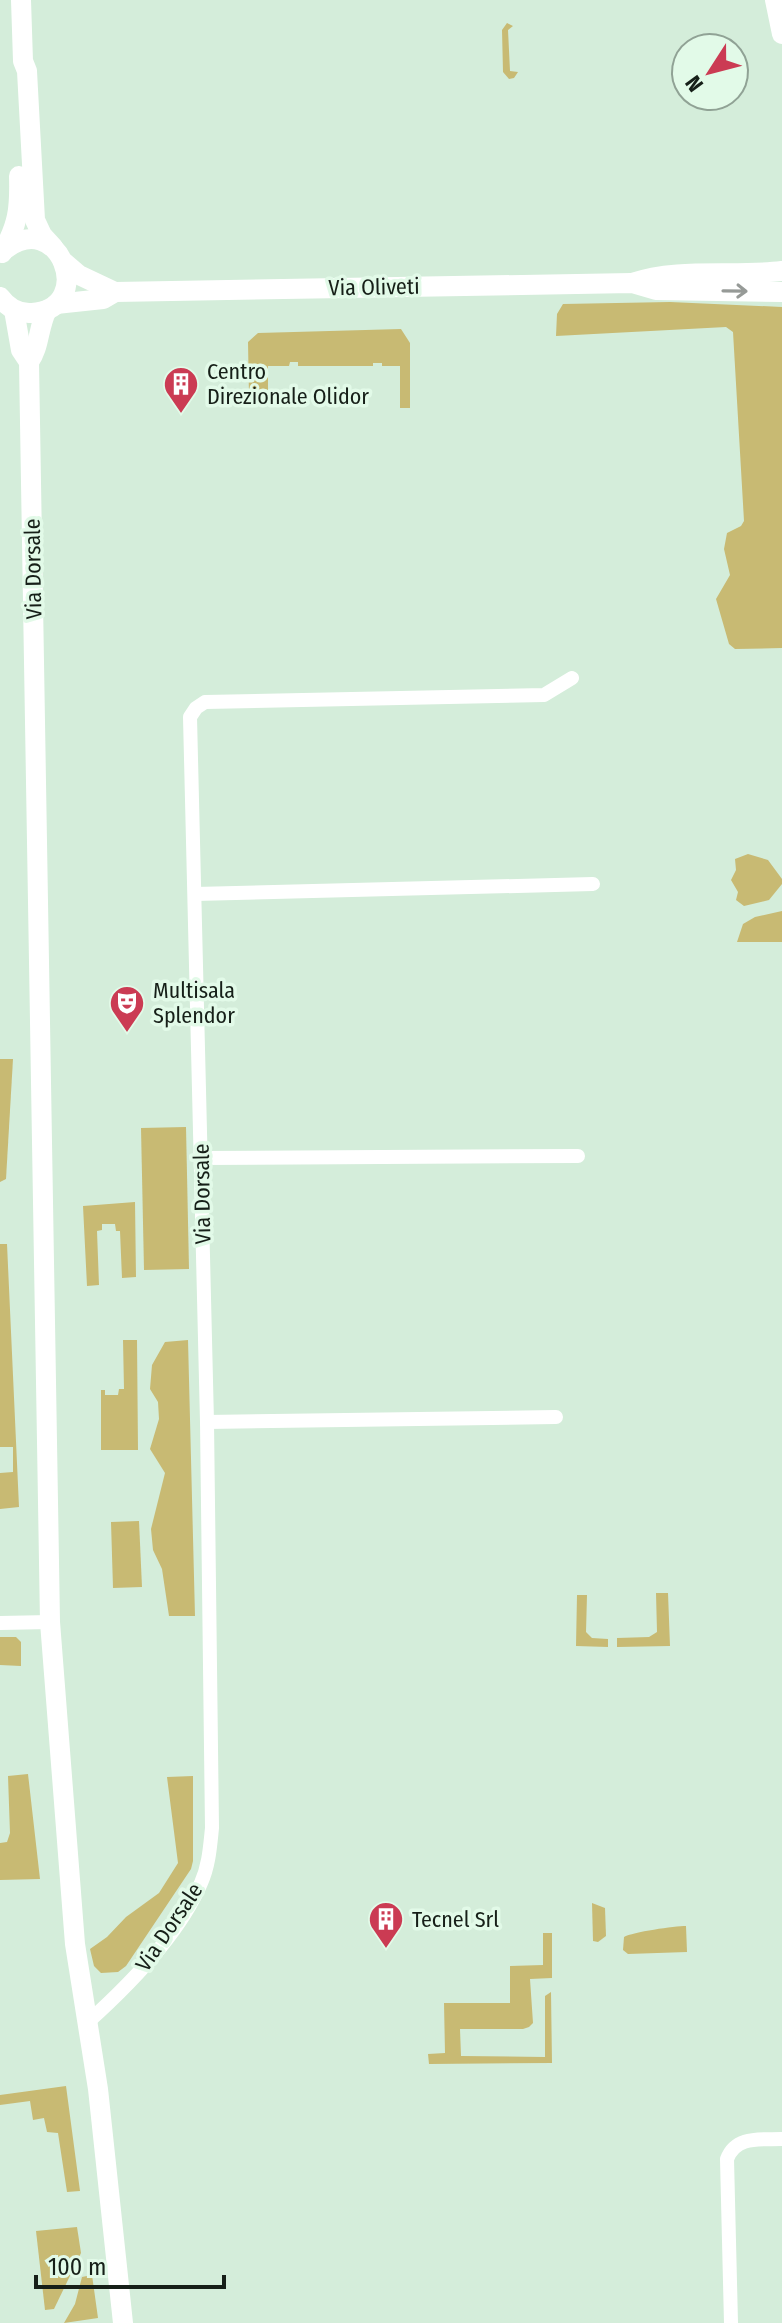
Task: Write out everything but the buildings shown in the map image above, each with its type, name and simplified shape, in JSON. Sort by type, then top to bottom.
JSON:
[{"type":"street","points":[[21,0],[35,220],[42,235],[59,255]]},
{"type":"street","points":[[775,0],[782,34]]},
{"type":"street","points":[[1,254],[15,231],[20,208],[18,72],[23,61]]},
{"type":"street","points":[[1,254],[10,246],[32,239],[59,255]]},
{"type":"street","name":"Via Oliveti","points":[[59,255],[91,282],[115,292],[632,283],[656,290],[782,292]]},
{"type":"street","name":"Via Dorsale","points":[[29,362],[36,352],[39,325],[66,285],[59,255]]},
{"type":"street","name":"Via Oliveti","points":[[632,283],[654,275],[782,271]]},
{"type":"street","name":"Via Oliveti","points":[[4,303],[36,313],[51,307],[103,299],[115,292]]},
{"type":"street","name":"Via Dorsale","points":[[4,303],[21,350],[29,362],[50,1622],[75,1944],[98,2089],[123,2323]]},
{"type":"street","name":"Via Dorsale","points":[[88,2022],[130,1984],[196,1894],[207,1866],[212,1828],[202,1158],[190,717],[205,702],[544,695],[572,678]]},
{"type":"street","points":[[195,894],[593,884]]},
{"type":"street","points":[[202,1158],[578,1156]]},
{"type":"street","points":[[207,1422],[556,1417]]},
{"type":"street","points":[[0,1623],[50,1622]]},
{"type":"street","points":[[731,2323],[727,2159],[734,2146],[745,2140],[782,2139]]},
{"type":"shaded area","points":[[507,23],[513,26],[508,30],[510,71],[518,72],[509,79],[503,72],[502,30]]},
{"type":"shaded area","points":[[670,302],[782,307],[782,648],[735,649],[729,644],[716,599],[730,575],[724,549],[727,533],[744,521],[733,332],[726,327],[556,336],[557,314],[563,304]]},
{"type":"shaded area","points":[[401,329],[410,343],[410,408],[400,408],[400,366],[382,366],[382,363],[373,363],[373,366],[298,366],[298,362],[290,362],[289,366],[268,366],[268,397],[249,397],[248,342],[258,333]]},
{"type":"shaded area","points":[[748,854],[768,860],[782,879],[782,884],[769,900],[744,906],[736,900],[738,892],[731,880],[736,870],[735,859]]},
{"type":"shaded area","points":[[782,911],[782,942],[737,942],[743,924],[755,917]]},
{"type":"shaded area","points":[[0,1059],[13,1059],[6,1179],[0,1182]]},
{"type":"shaded area","points":[[186,1127],[189,1269],[144,1270],[141,1128]]},
{"type":"shaded area","points":[[135,1202],[136,1277],[122,1278],[120,1231],[116,1231],[115,1224],[102,1224],[102,1230],[97,1231],[99,1285],[87,1286],[83,1206]]},
{"type":"shaded area","points":[[0,1244],[7,1244],[19,1507],[0,1509],[0,1473],[13,1472],[13,1447],[0,1447]]},
{"type":"shaded area","points":[[123,1340],[137,1340],[138,1450],[101,1450],[101,1390],[105,1390],[105,1395],[118,1395],[119,1389],[124,1389]]},
{"type":"shaded area","points":[[188,1340],[195,1616],[169,1616],[162,1569],[153,1550],[151,1529],[165,1473],[150,1449],[159,1419],[158,1402],[150,1389],[152,1365],[165,1342]]},
{"type":"shaded area","points":[[139,1521],[142,1587],[113,1588],[111,1522]]},
{"type":"shaded area","points":[[656,1593],[668,1593],[670,1646],[617,1647],[617,1638],[649,1637],[657,1632]]},
{"type":"shaded area","points":[[577,1595],[587,1595],[586,1632],[592,1638],[608,1639],[608,1647],[576,1646]]},
{"type":"shaded area","points":[[0,1637],[16,1637],[21,1642],[21,1666],[0,1665]]},
{"type":"shaded area","points":[[28,1774],[40,1879],[0,1880],[0,1843],[7,1842],[10,1833],[8,1776]]},
{"type":"shaded area","points":[[193,1776],[191,1869],[126,1966],[118,1972],[101,1973],[94,1966],[90,1949],[159,1893],[178,1863],[167,1777]]},
{"type":"shaded area","points":[[592,1903],[605,1908],[606,1936],[598,1942],[593,1941]]},
{"type":"shaded area","points":[[686,1926],[687,1952],[628,1954],[623,1950],[624,1937],[629,1935]]},
{"type":"shaded area","points":[[543,1933],[552,1933],[552,1978],[530,1979],[533,2023],[523,2029],[460,2029],[461,2056],[545,2057],[545,1996],[551,1992],[552,2063],[429,2064],[428,2054],[445,2053],[444,2003],[510,2003],[510,1966],[543,1965]]},
{"type":"shaded area","points":[[66,2086],[80,2191],[67,2192],[58,2133],[47,2132],[44,2118],[33,2120],[30,2101],[0,2105],[0,2095]]},
{"type":"shaded area","points":[[77,2227],[81,2253],[54,2309],[45,2310],[36,2231]]},
{"type":"shaded area","points":[[92,2275],[98,2318],[64,2323],[75,2304],[82,2277]]},
{"type":"place","name":"Centro Direzionale Olidor","points":[[181,415]]},
{"type":"place","name":"Multisala Splendor","points":[[127,1034]]},
{"type":"place","name":"Tecnel Srl","points":[[386,1950]]}]
